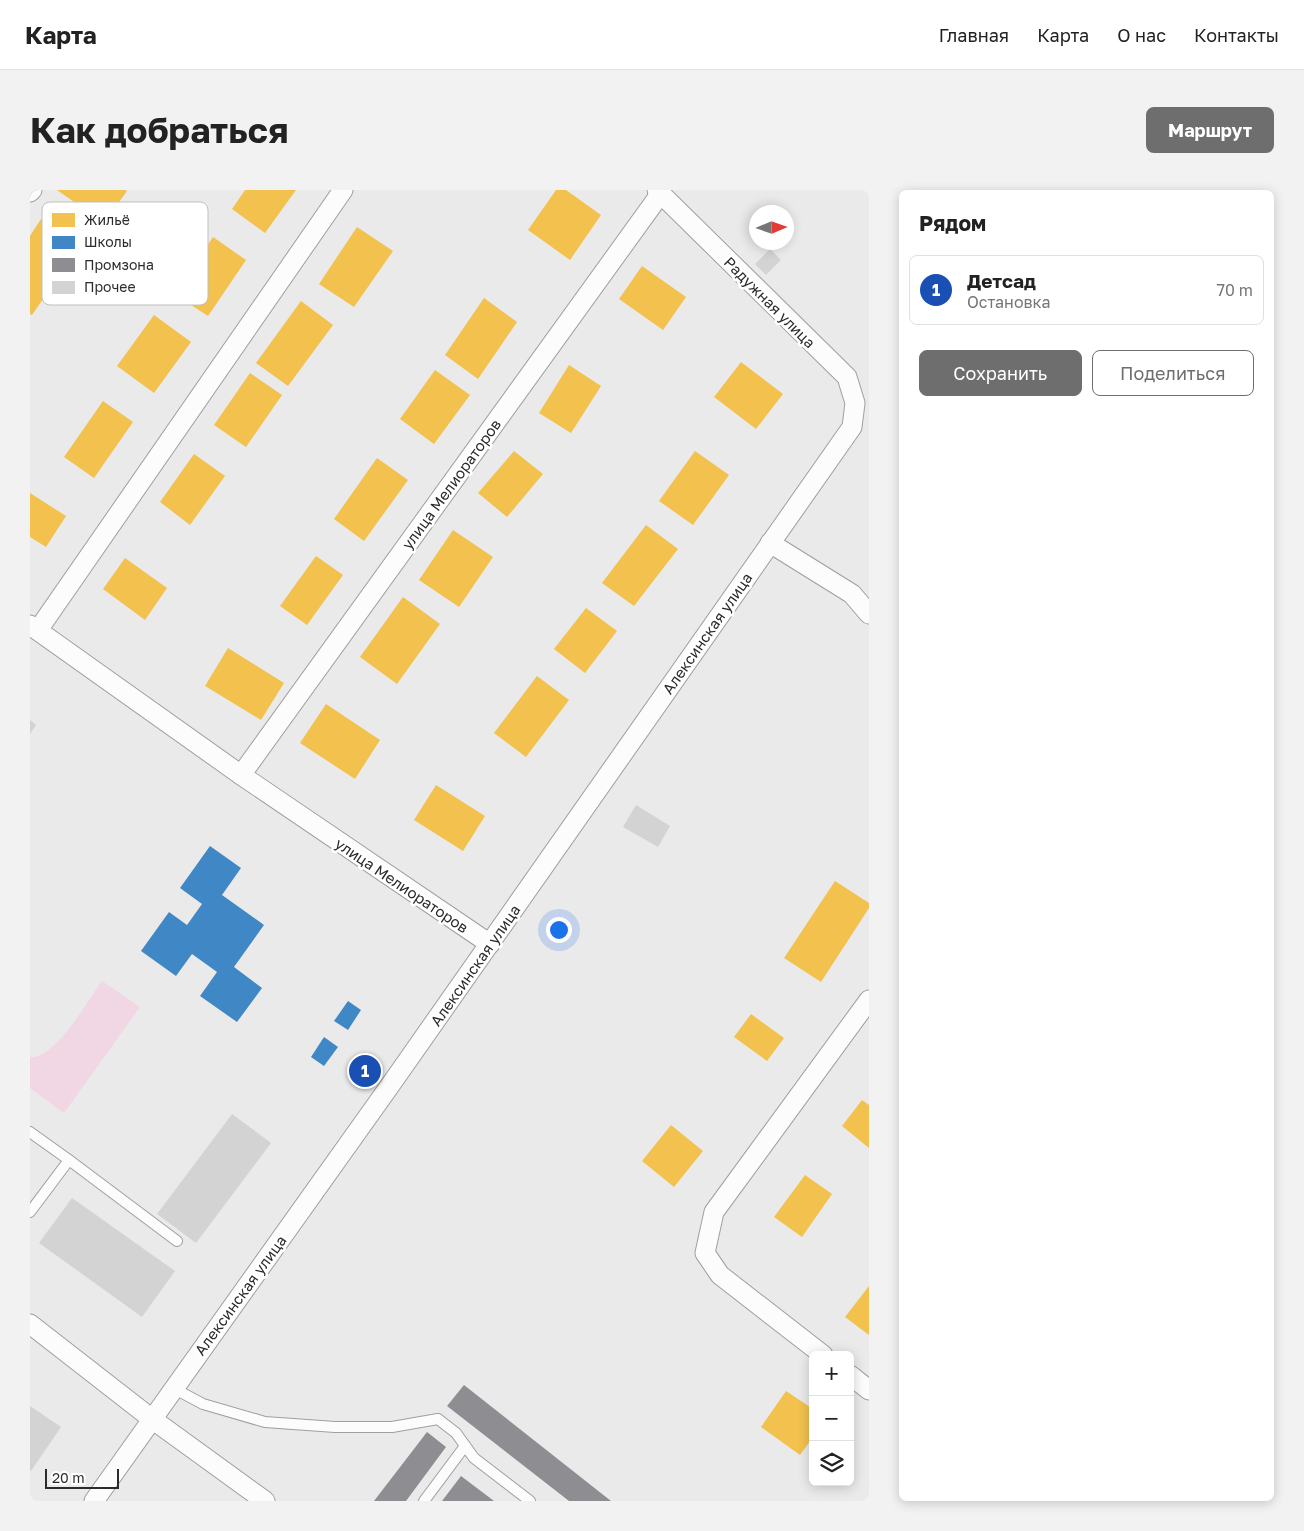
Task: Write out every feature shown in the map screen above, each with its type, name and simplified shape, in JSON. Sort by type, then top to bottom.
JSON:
[{"type":"street","name":"улица Мелиораторов","points":[[344,190],[34,628],[241,775],[490,944]]},
{"type":"street","name":"улица Мелиораторов","points":[[241,775],[659,192]]},
{"type":"street","name":"Радужная улица","points":[[659,192],[847,377],[855,403],[852,427]]},
{"type":"street","name":"Алексинская улица","points":[[94,1501],[490,944],[852,427]]},
{"type":"street","points":[[770,543],[852,594],[869,614]]},
{"type":"street","points":[[819,1351],[720,1275],[705,1252],[714,1212],[869,1000]]},
{"type":"street","points":[[30,1324],[152,1419],[265,1501]]},
{"type":"street","points":[[854,1378],[869,1390]]},
{"type":"lane","points":[[30,1132],[177,1241]]},
{"type":"lane","points":[[30,1212],[69,1160]]},
{"type":"lane","points":[[173,1388],[202,1404],[265,1422],[335,1427],[392,1427],[438,1419],[456,1433],[474,1458],[530,1501]]},
{"type":"lane","points":[[424,1501],[465,1446]]},
{"type":"shaded area","points":[[102,981],[140,1007],[64,1113],[30,1088],[30,1057],[40,1055],[50,1049],[60,1039],[80,1014]]},
{"type":"building: Жильё","points":[[57,190],[127,191],[119,202],[74,202]]},
{"type":"building: Жильё","points":[[245,190],[296,190],[265,233],[232,209]]},
{"type":"building: Жильё","points":[[556,190],[566,190],[601,215],[570,260],[528,230]]},
{"type":"building: Жильё","points":[[42,220],[42,300],[32,315],[30,314],[30,236]]},
{"type":"building: Жильё","points":[[357,227],[393,251],[354,307],[319,284]]},
{"type":"building: Жильё","points":[[213,237],[246,260],[208,316],[191,305],[208,305],[208,244]]},
{"type":"building: Жильё","points":[[642,266],[686,297],[663,330],[619,299]]},
{"type":"building: Жильё","points":[[484,298],[517,322],[478,379],[445,355]]},
{"type":"building: Жильё","points":[[301,301],[333,325],[288,386],[256,363]]},
{"type":"building: Жильё","points":[[154,315],[191,342],[154,393],[117,366]]},
{"type":"building: Жильё","points":[[741,362],[783,394],[756,429],[714,397]]},
{"type":"building: Жильё","points":[[569,365],[601,386],[571,433],[539,413]]},
{"type":"building: Жильё","points":[[435,370],[470,395],[434,444],[400,419]]},
{"type":"building: Жильё","points":[[250,373],[282,395],[246,447],[214,425]]},
{"type":"building: Жильё","points":[[103,401],[133,422],[94,478],[64,457]]},
{"type":"building: Жильё","points":[[514,451],[543,474],[507,517],[478,493]]},
{"type":"building: Жильё","points":[[695,451],[729,475],[693,525],[659,501]]},
{"type":"building: Жильё","points":[[194,454],[225,476],[190,525],[160,502]]},
{"type":"building: Жильё","points":[[377,458],[408,480],[364,541],[334,519]]},
{"type":"building: Жильё","points":[[30,493],[66,516],[46,547],[30,537]]},
{"type":"building: Жильё","points":[[646,525],[678,549],[634,606],[602,583]]},
{"type":"building: Жильё","points":[[453,530],[493,557],[459,607],[419,580]]},
{"type":"building: Жильё","points":[[316,556],[343,575],[307,625],[280,606]]},
{"type":"building: Жильё","points":[[125,558],[167,588],[145,620],[103,589]]},
{"type":"building: Жильё","points":[[403,597],[440,624],[397,684],[360,657]]},
{"type":"building: Жильё","points":[[586,608],[617,631],[585,673],[554,649]]},
{"type":"building: Жильё","points":[[228,648],[284,683],[261,720],[205,686]]},
{"type":"building: Жильё","points":[[537,676],[569,700],[526,757],[494,733]]},
{"type":"building: Жильё","points":[[326,704],[380,740],[355,779],[300,743]]},
{"type":"building: Жильё","points":[[436,785],[485,816],[463,851],[414,820]]},
{"type":"building: Жильё","points":[[835,881],[869,903],[869,908],[821,982],[784,958]]},
{"type":"building: Жильё","points":[[751,1014],[784,1038],[767,1061],[734,1037]]},
{"type":"building: Жильё","points":[[862,1100],[869,1105],[869,1148],[842,1126]]},
{"type":"building: Жильё","points":[[671,1125],[703,1151],[674,1187],[642,1161]]},
{"type":"building: Жильё","points":[[805,1175],[832,1194],[802,1237],[774,1217]]},
{"type":"building: Жильё","points":[[869,1286],[869,1335],[845,1317]]},
{"type":"building: Жильё","points":[[786,1391],[809,1406],[809,1443],[800,1455],[761,1427]]},
{"type":"building: Школы","points":[[210,846],[241,868],[222,895],[264,925],[234,967],[262,988],[237,1022],[200,996],[217,972],[192,954],[176,976],[141,951],[169,912],[187,925],[202,904],[180,888]]},
{"type":"building: Школы","points":[[348,1001],[361,1010],[348,1030],[334,1021]]},
{"type":"building: Школы","points":[[324,1037],[338,1047],[324,1066],[311,1057]]},
{"type":"building: Промзона","points":[[464,1385],[611,1501],[569,1501],[447,1406]]},
{"type":"building: Промзона","points":[[427,1432],[446,1447],[406,1501],[374,1501]]},
{"type":"building: Промзона","points":[[461,1476],[494,1501],[442,1501]]},
{"type":"building: Прочее","points":[[769,250],[781,260],[766,275],[755,264]]},
{"type":"building: Прочее","points":[[30,720],[36,725],[30,734]]},
{"type":"building: Прочее","points":[[636,805],[670,826],[658,847],[623,827]]},
{"type":"building: Прочее","points":[[366,1064],[372,1068],[364,1078],[358,1074]]},
{"type":"building: Прочее","points":[[232,1114],[271,1143],[196,1243],[157,1214]]},
{"type":"building: Прочее","points":[[72,1198],[175,1271],[142,1317],[39,1243]]},
{"type":"building: Прочее","points":[[30,1406],[61,1427],[31,1471],[30,1470]]},
{"type":"place","name":"Детсад","points":[[365,1071]]}]
